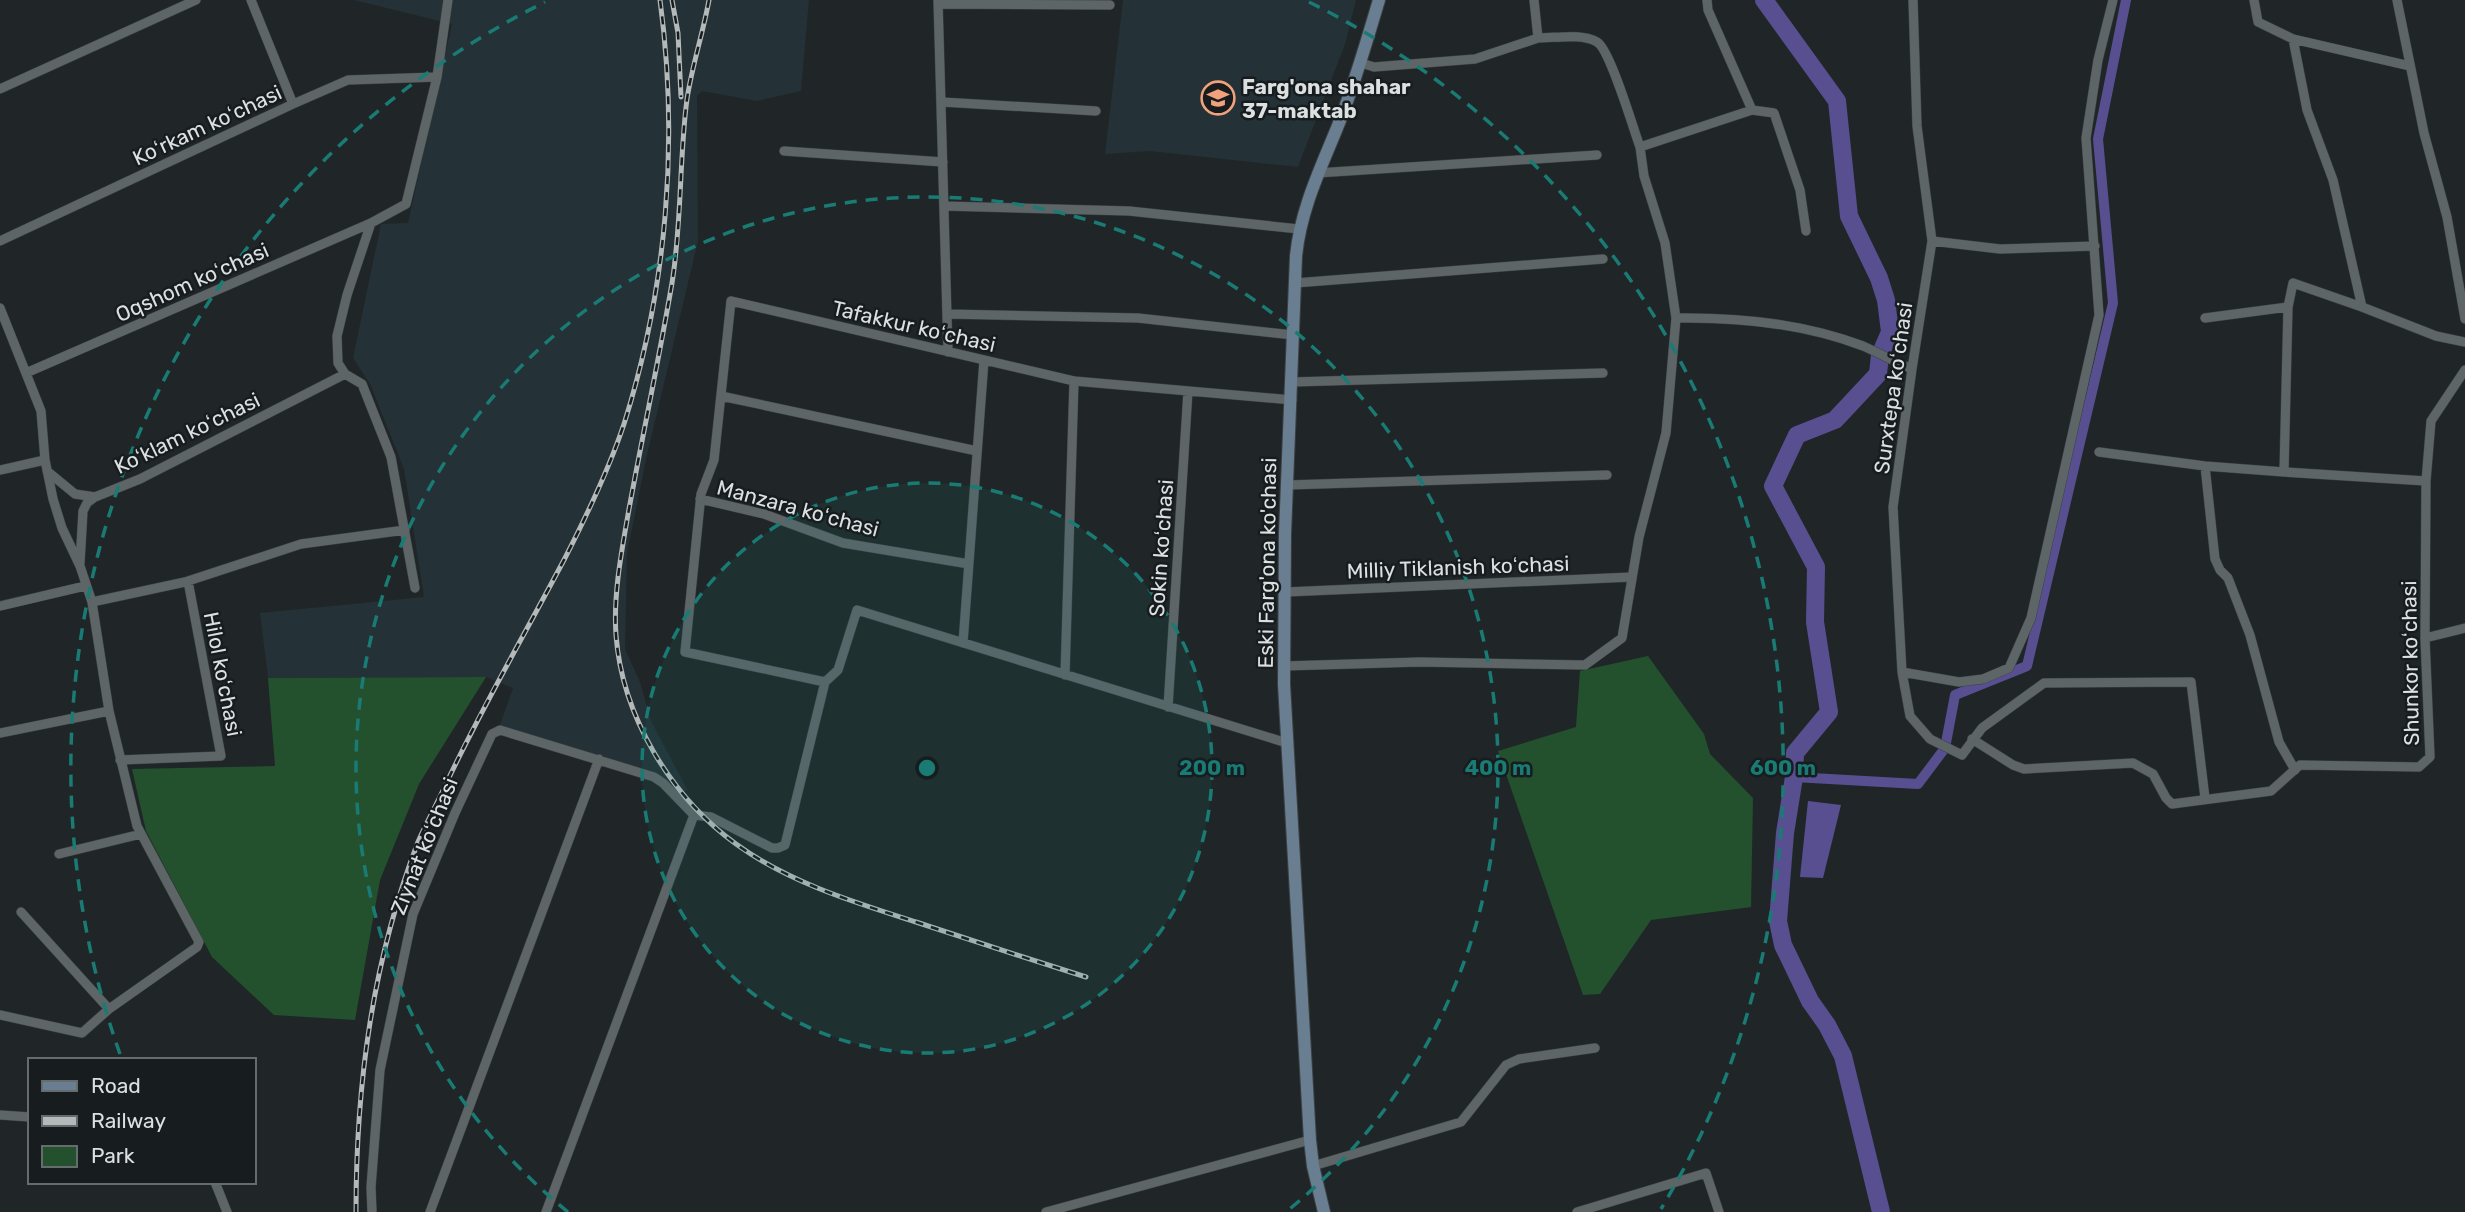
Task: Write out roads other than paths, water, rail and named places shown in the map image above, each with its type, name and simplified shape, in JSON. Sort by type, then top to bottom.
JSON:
[{"type":"main road","name":"Eski Farg'ona ko'chasi","points":[[1324,1212],[1310,1140],[1284,666],[1295,283],[1299,229],[1317,173],[1361,63],[1379,0]]},
{"type":"street","points":[[0,89],[196,0]]},
{"type":"street","points":[[251,0],[293,104]]},
{"type":"street","name":"Oqshom koʻchasi","points":[[26,373],[371,223],[406,204],[437,77],[448,0]]},
{"type":"street","points":[[1534,0],[1538,38]]},
{"type":"street","points":[[1707,0],[1707,10],[1752,110]]},
{"type":"street","name":"Surxtepa koʻchasi","points":[[1913,0],[1917,126],[1933,242],[1893,507],[1902,672],[1910,716],[1935,741],[1962,755],[1972,739]]},
{"type":"street","points":[[1902,672],[1959,682],[1983,679],[2009,668],[2031,618],[2099,315],[2086,138],[2098,60],[2113,0]]},
{"type":"street","points":[[2254,0],[2258,22],[2293,39],[2410,65]]},
{"type":"street","points":[[2397,0],[2424,133],[2447,217],[2465,319]]},
{"type":"street","points":[[948,352],[938,2],[1110,5]]},
{"type":"street","points":[[1284,666],[1420,662],[1585,665],[1622,638],[1639,537],[1666,433],[1676,318],[1665,243],[1644,176],[1640,147],[1609,57],[1599,43],[1582,38],[1538,38],[1475,59],[1374,66],[1361,63]]},
{"type":"street","points":[[2293,39],[2307,110],[2333,180],[2361,307]]},
{"type":"street","name":"Koʻrkam koʻchasi","points":[[0,241],[348,80],[437,77]]},
{"type":"street","points":[[942,102],[1096,111]]},
{"type":"street","points":[[1640,147],[1752,110],[1774,113],[1800,190],[1806,231]]},
{"type":"street","points":[[784,151],[943,162]]},
{"type":"street","points":[[1317,173],[1597,155]]},
{"type":"street","points":[[944,206],[1129,211],[1299,229]]},
{"type":"street","points":[[371,223],[347,295],[337,336],[338,363],[345,374],[362,384],[391,457],[415,588]]},
{"type":"street","points":[[1933,242],[2000,249],[2095,246]]},
{"type":"street","points":[[1295,283],[1603,259]]},
{"type":"street","points":[[2284,472],[2288,307],[2293,284],[2436,336],[2465,342]]},
{"type":"street","name":"Tafakkur koʻchasi","points":[[700,499],[714,460],[731,301],[1074,381],[1292,400]]},
{"type":"street","points":[[2205,318],[2288,307]]},
{"type":"street","points":[[0,308],[3,322],[41,411],[47,471],[62,528],[80,566],[92,602],[109,711],[141,834],[198,936],[197,947],[109,1009],[82,1033],[0,1015]]},
{"type":"street","points":[[947,314],[1138,318],[1293,335]]},
{"type":"street","points":[[1676,318],[1717,317],[1838,338],[1912,369]]},
{"type":"street","points":[[963,643],[984,360]]},
{"type":"street","name":"Shunkor koʻchasi","points":[[2295,770],[2300,765],[2419,767],[2430,758],[2425,638],[2426,481],[2431,421],[2465,370]]},
{"type":"street","points":[[1292,382],[1603,373]]},
{"type":"street","name":"Koʻklam koʻchasi","points":[[95,497],[140,479],[345,374]]},
{"type":"street","points":[[1065,674],[1074,381]]},
{"type":"street","name":"Sokin koʻchasi","points":[[1168,707],[1188,391]]},
{"type":"street","points":[[721,396],[977,451]]},
{"type":"street","points":[[2099,452],[2206,466],[2426,481]]},
{"type":"street","points":[[0,470],[45,460]]},
{"type":"street","points":[[2205,798],[2191,682],[2044,683],[1997,716],[1972,739],[2024,769],[2133,763],[2153,774],[2172,804],[2272,791],[2295,770],[2279,742],[2250,635],[2228,578],[2215,559],[2206,466]]},
{"type":"street","points":[[47,471],[75,494],[95,497]]},
{"type":"street","points":[[1288,485],[1607,475]]},
{"type":"street","points":[[80,566],[83,510],[95,497]]},
{"type":"street","points":[[700,499],[685,652],[825,681]]},
{"type":"street","name":"Manzara koʻchasi","points":[[700,499],[764,514],[843,543],[969,564]]},
{"type":"street","points":[[92,602],[188,581],[301,544],[405,530]]},
{"type":"street","name":"Milliy Tiklanish koʻchasi","points":[[1286,592],[1632,577]]},
{"type":"street","name":"Hilol koʻchasi","points":[[120,760],[221,755],[188,581]]},
{"type":"street","points":[[0,606],[85,586]]},
{"type":"street","points":[[546,1212],[694,815],[711,817],[772,848],[785,845],[825,681],[838,670],[858,610],[1287,743]]},
{"type":"street","points":[[2425,638],[2465,628]]},
{"type":"street","points":[[0,733],[109,711]]},
{"type":"street","name":"Ziynat koʻchasi","points":[[372,1212],[371,1187],[380,1070],[413,914],[484,748],[494,732],[500,730],[600,759],[660,780],[694,815]]},
{"type":"street","points":[[430,1212],[600,759]]},
{"type":"street","points":[[59,854],[141,834]]},
{"type":"street","points":[[21,912],[109,1009]]},
{"type":"street","points":[[1313,1166],[1461,1122],[1506,1065],[1519,1059],[1595,1048]]},
{"type":"street","points":[[0,1115],[28,1117]]},
{"type":"street","points":[[1046,1212],[1310,1140]]},
{"type":"street","points":[[1577,1212],[1706,1172],[1719,1212]]},
{"type":"street","points":[[216,1184],[227,1212]]},
{"type":"waterway","points":[[1764,0],[1837,101],[1849,216],[1879,278],[1886,300],[1890,332],[1880,355],[1878,374],[1835,420],[1797,435],[1773,486],[1816,567],[1815,622],[1829,712],[1795,753],[1778,921],[1783,945],[1810,1001],[1827,1025],[1843,1056],[1881,1212]]},
{"type":"waterway","points":[[1794,777],[1918,784],[1945,748],[1955,695],[2027,666],[2113,303],[2098,139],[2126,0]]},
{"type":"railway","points":[[356,1212],[363,1071],[378,978],[402,887],[418,842],[460,755],[565,558],[597,492],[612,458],[639,373],[659,267],[665,214],[668,107],[660,0]]},
{"type":"railway","points":[[672,0],[678,33],[681,97]]},
{"type":"railway","points":[[709,0],[687,99],[672,283],[619,572],[616,635],[620,665],[639,724],[671,779],[691,803],[712,825],[736,844],[778,870],[846,899],[1086,977]]},
{"type":"place","name":"Farg'ona shahar 37-maktab","points":[[1218,98]]}]
